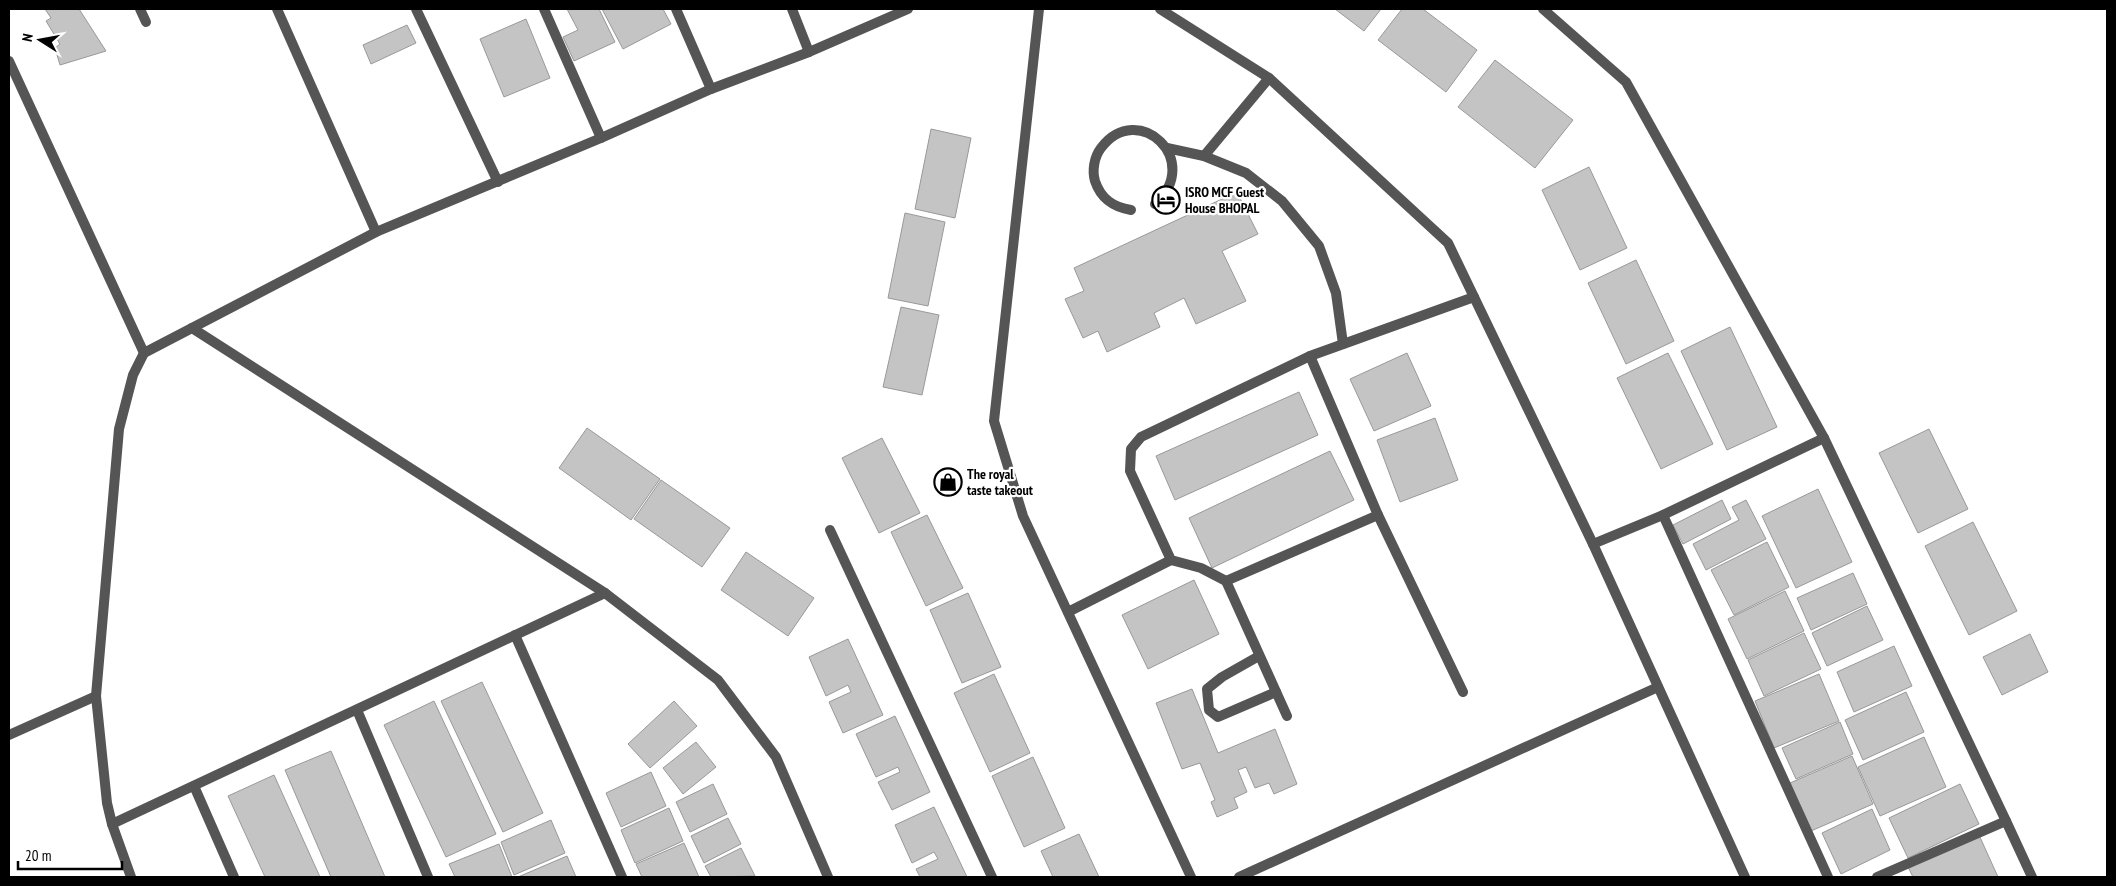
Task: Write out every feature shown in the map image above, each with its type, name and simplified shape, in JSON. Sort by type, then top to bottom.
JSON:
[{"type":"street","points":[[140,9],[146,22]]},
{"type":"street","points":[[277,9],[376,232]]},
{"type":"street","points":[[416,9],[498,182]]},
{"type":"street","points":[[544,9],[602,138]]},
{"type":"street","points":[[676,9],[711,89]]},
{"type":"street","points":[[792,9],[809,52]]},
{"type":"street","points":[[131,877],[106,803],[96,696],[119,429],[133,375],[144,353],[376,232],[602,138],[711,89],[809,52],[908,9]]},
{"type":"street","points":[[1039,9],[994,421],[1023,516],[1191,877]]},
{"type":"street","points":[[1160,9],[1269,78],[1448,244],[1593,544],[1745,877]]},
{"type":"street","points":[[1544,9],[1626,82],[1824,438],[2032,877]]},
{"type":"street","points":[[9,61],[144,353]]},
{"type":"street","points":[[1204,156],[1269,78]]},
{"type":"street","points":[[1131,210],[1119,208],[1108,202],[1099,191],[1094,178],[1094,164],[1098,152],[1107,140],[1118,133],[1131,130],[1145,132],[1157,138],[1167,148],[1172,160],[1173,172],[1170,185],[1164,196],[1155,204]]},
{"type":"street","points":[[1167,148],[1204,156],[1246,173],[1282,201],[1319,246],[1336,293],[1343,344]]},
{"type":"street","points":[[1171,560],[1130,472],[1131,449],[1141,438],[1310,356],[1474,297]]},
{"type":"street","points":[[192,328],[605,594],[718,680],[776,757],[828,877]]},
{"type":"street","points":[[1310,356],[1378,515],[1463,692]]},
{"type":"street","points":[[1593,544],[1663,514],[1824,438]]},
{"type":"street","points":[[1663,514],[1828,877]]},
{"type":"street","points":[[1226,581],[1378,515]]},
{"type":"street","points":[[830,530],[992,877]]},
{"type":"street","points":[[1068,612],[1171,560],[1201,568],[1226,581],[1287,716]]},
{"type":"street","points":[[112,824],[605,594]]},
{"type":"street","points":[[515,635],[622,877]]},
{"type":"street","points":[[1259,656],[1222,677],[1207,689],[1209,710],[1218,717],[1276,692]]},
{"type":"street","points":[[1239,877],[1658,686]]},
{"type":"street","points":[[9,735],[96,696]]},
{"type":"street","points":[[357,710],[428,877]]},
{"type":"street","points":[[194,786],[234,877]]},
{"type":"street","points":[[1877,877],[2006,820]]},
{"type":"building","points":[[45,9],[79,9],[106,51],[60,65],[55,48],[60,44],[46,21],[51,18]]},
{"type":"building","points":[[567,9],[599,9],[615,42],[574,61],[563,37],[578,30]]},
{"type":"building","points":[[602,9],[663,9],[671,24],[623,49]]},
{"type":"building","points":[[1335,9],[1381,9],[1364,31]]},
{"type":"building","points":[[1402,9],[1423,9],[1477,50],[1446,92],[1378,40]]},
{"type":"building","points":[[526,19],[550,78],[504,97],[480,39]]},
{"type":"building","points":[[407,25],[416,43],[371,64],[363,45]]},
{"type":"building","points":[[1495,60],[1573,120],[1535,168],[1458,107]]},
{"type":"building","points":[[931,129],[971,138],[955,218],[915,209]]},
{"type":"building","points":[[1589,167],[1627,248],[1580,270],[1542,190]]},
{"type":"building","points":[[1237,192],[1258,234],[1222,251],[1246,301],[1196,324],[1184,298],[1154,313],[1160,327],[1107,352],[1098,331],[1083,338],[1065,299],[1084,291],[1074,268]]},
{"type":"building","points":[[905,213],[945,222],[928,306],[888,298]]},
{"type":"building","points":[[1636,260],[1674,341],[1626,364],[1588,283]]},
{"type":"building","points":[[901,307],[939,315],[922,395],[883,387]]},
{"type":"building","points":[[1730,327],[1777,427],[1727,450],[1681,351]]},
{"type":"building","points":[[1407,353],[1431,406],[1374,431],[1350,379]]},
{"type":"building","points":[[1668,353],[1713,444],[1661,469],[1617,378]]},
{"type":"building","points":[[1299,392],[1318,435],[1175,500],[1156,456]]},
{"type":"building","points":[[1435,418],[1458,480],[1400,502],[1377,440]]},
{"type":"building","points":[[587,428],[660,479],[631,520],[559,468]]},
{"type":"building","points":[[1929,429],[1968,509],[1918,533],[1879,453]]},
{"type":"building","points":[[882,438],[920,513],[879,533],[842,458]]},
{"type":"building","points":[[1330,451],[1354,500],[1212,568],[1189,518]]},
{"type":"building","points":[[661,480],[730,528],[702,567],[634,519]]},
{"type":"building","points":[[1818,489],[1852,562],[1796,588],[1762,516]]},
{"type":"building","points":[[1722,500],[1731,519],[1683,544],[1673,525]]},
{"type":"building","points":[[1746,500],[1766,539],[1706,570],[1693,544],[1739,520],[1732,507]]},
{"type":"building","points":[[927,515],[963,588],[926,606],[891,532]]},
{"type":"building","points":[[1973,522],[2017,611],[1969,635],[1925,546]]},
{"type":"building","points":[[1767,542],[1789,587],[1734,615],[1711,570]]},
{"type":"building","points":[[746,552],[814,598],[788,636],[721,590]]},
{"type":"building","points":[[1853,573],[1867,604],[1811,630],[1797,598]]},
{"type":"building","points":[[1194,580],[1219,634],[1148,669],[1122,615]]},
{"type":"building","points":[[1785,591],[1804,631],[1747,659],[1728,619]]},
{"type":"building","points":[[968,593],[1001,667],[962,683],[930,610]]},
{"type":"building","points":[[1867,606],[1883,640],[1827,666],[1812,633]]},
{"type":"building","points":[[1804,633],[1821,669],[1764,696],[1748,660]]},
{"type":"building","points":[[2030,634],[2048,672],[2002,695],[1983,657]]},
{"type":"building","points":[[848,639],[883,715],[843,733],[829,702],[851,692],[848,685],[826,696],[809,657]]},
{"type":"building","points":[[1894,646],[1912,686],[1854,712],[1837,672]]},
{"type":"building","points":[[994,674],[1030,753],[990,772],[954,693]]},
{"type":"building","points":[[1819,674],[1839,721],[1774,748],[1755,701]]},
{"type":"building","points":[[482,682],[543,813],[503,832],[441,701]]},
{"type":"building","points":[[1192,689],[1218,753],[1275,729],[1297,784],[1274,794],[1269,783],[1255,788],[1246,767],[1238,770],[1247,792],[1234,798],[1238,808],[1217,817],[1211,802],[1215,800],[1200,763],[1182,769],[1156,703]]},
{"type":"building","points":[[1906,692],[1924,732],[1863,760],[1845,720]]},
{"type":"building","points":[[434,701],[496,834],[446,857],[384,725]]},
{"type":"building","points":[[674,701],[697,726],[650,768],[628,744]]},
{"type":"building","points":[[895,716],[930,792],[892,810],[878,782],[900,772],[898,767],[876,777],[856,734]]},
{"type":"building","points":[[1840,722],[1853,754],[1796,779],[1782,748]]},
{"type":"building","points":[[1924,737],[1946,787],[1880,816],[1858,767]]},
{"type":"building","points":[[696,742],[716,767],[683,794],[663,768]]},
{"type":"building","points":[[331,751],[385,877],[331,877],[285,770]]},
{"type":"building","points":[[1852,756],[1873,804],[1811,831],[1790,783]]},
{"type":"building","points":[[1033,757],[1065,828],[1024,847],[992,776]]},
{"type":"building","points":[[651,772],[666,806],[621,827],[606,793]]},
{"type":"building","points":[[274,775],[320,877],[265,877],[228,796]]},
{"type":"building","points":[[713,784],[727,814],[690,832],[676,802]]},
{"type":"building","points":[[1960,784],[1979,824],[1908,858],[1889,818]]},
{"type":"building","points":[[934,807],[967,877],[920,877],[916,869],[938,859],[934,852],[912,863],[895,825]]},
{"type":"building","points":[[669,808],[683,841],[635,863],[621,830]]},
{"type":"building","points":[[1872,809],[1890,850],[1841,874],[1822,833]]},
{"type":"building","points":[[728,818],[741,844],[704,863],[691,836]]},
{"type":"building","points":[[551,820],[565,853],[514,875],[501,842]]},
{"type":"building","points":[[1079,834],[1099,877],[1053,877],[1041,851]]},
{"type":"building","points":[[1979,835],[1998,877],[1913,877],[1908,867]]},
{"type":"building","points":[[684,843],[699,877],[642,877],[636,864]]},
{"type":"building","points":[[499,844],[512,877],[455,877],[449,864]]},
{"type":"building","points":[[741,848],[755,876],[711,877],[705,866]]},
{"type":"building","points":[[567,856],[576,877],[518,877]]},
{"type":"place","name":"ISRO MCF Guest House BHOPAL","points":[[1166,200]]},
{"type":"place","name":"The royal taste takeout","points":[[948,482]]}]
